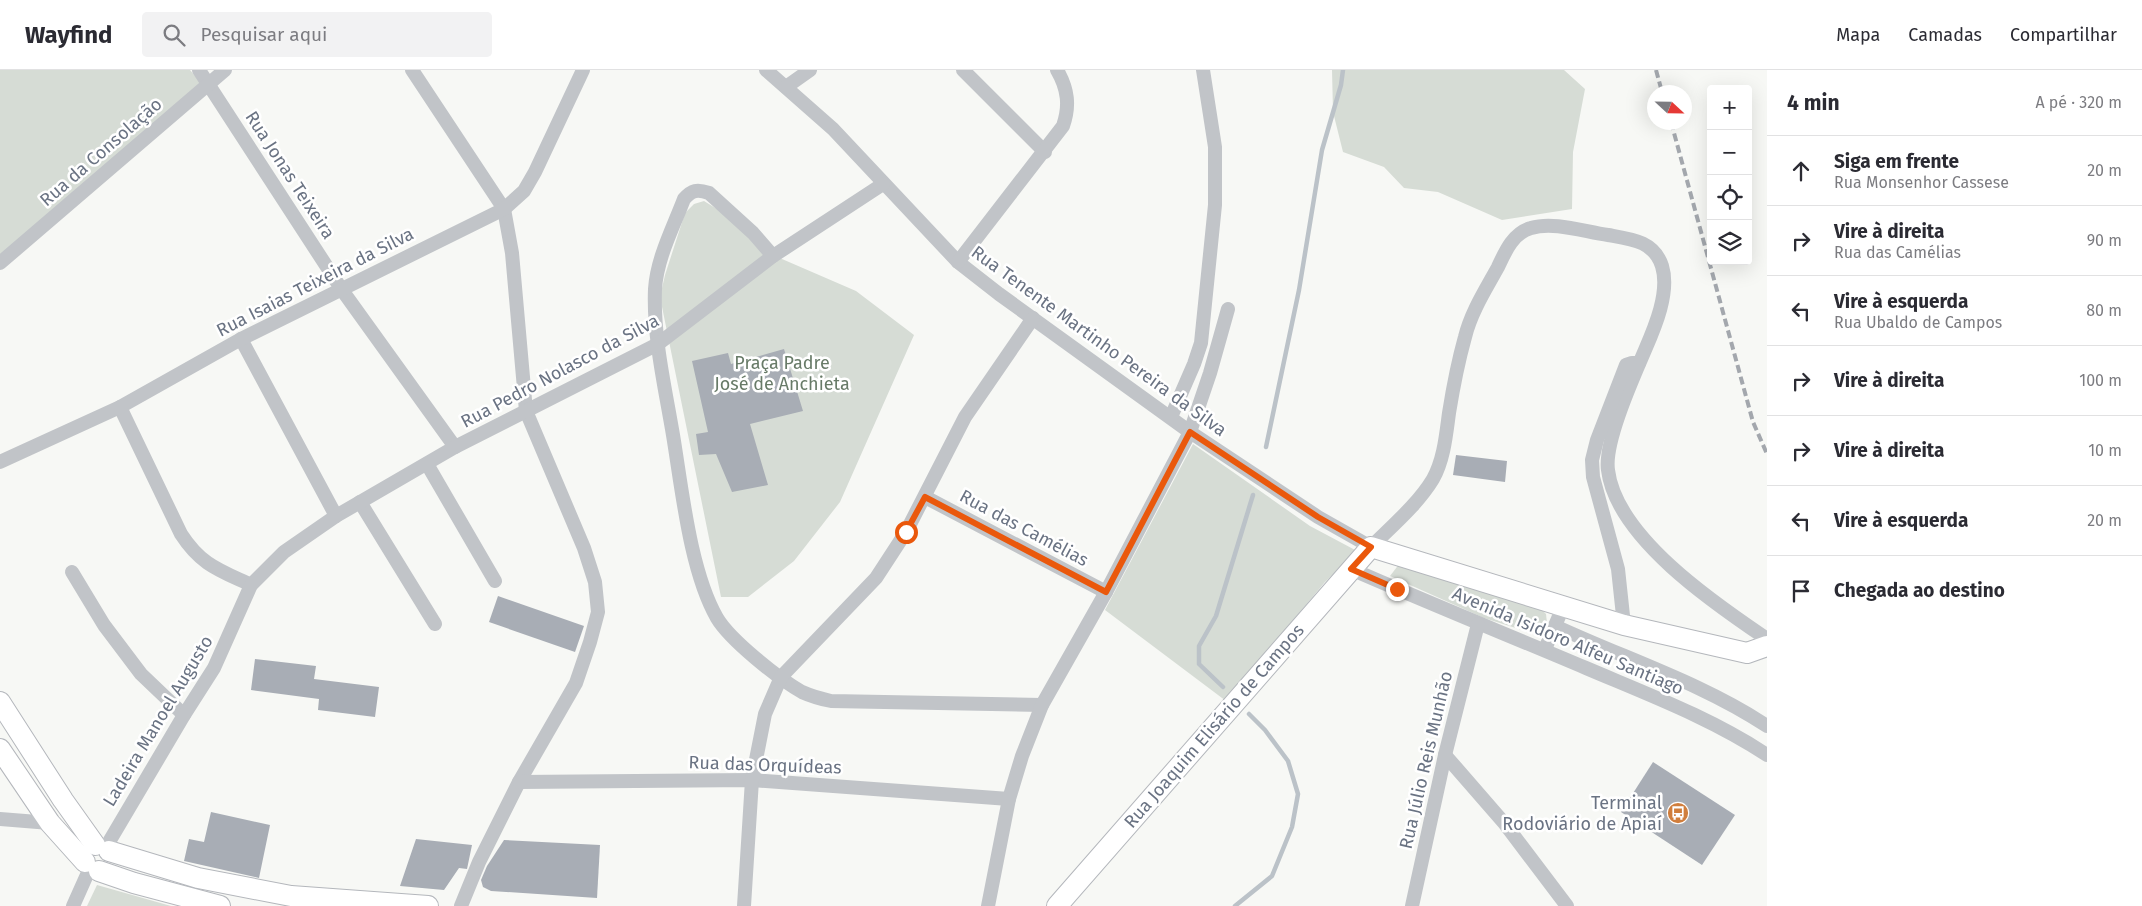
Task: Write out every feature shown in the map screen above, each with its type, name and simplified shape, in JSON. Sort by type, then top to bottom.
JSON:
[{"type":"main road","name":"Rua Joaquim Elisário de Campos","points":[[1057,906],[1371,547]]},
{"type":"main road","points":[[1371,547],[1624,625],[1747,653],[1767,646]]},
{"type":"main road","points":[[0,702],[63,800],[103,848]]},
{"type":"main road","points":[[0,749],[50,823],[91,867],[134,883],[220,906]]},
{"type":"main road","points":[[91,867],[86,851],[103,848],[198,878],[291,896],[428,906]]},
{"type":"street","name":"Rua Jonas Teixeira","points":[[198,70],[209,84],[342,290],[455,447]]},
{"type":"street","name":"Rua da Consolação","points":[[0,263],[226,70]]},
{"type":"street","points":[[412,70],[504,209],[512,253],[526,411],[584,548],[595,582],[598,612],[576,683],[520,782],[479,862],[461,906]]},
{"type":"street","name":"Rua Isaias Teixeira da Silva","points":[[0,462],[120,407],[241,339],[504,209],[524,190],[535,172],[583,70]]},
{"type":"street","name":"Rua Tenente Martinho Pereira da Silva","points":[[766,70],[833,129],[958,262],[1190,432],[1318,517],[1371,547]]},
{"type":"street","points":[[786,87],[810,70]]},
{"type":"street","points":[[963,70],[1046,152]]},
{"type":"street","points":[[958,262],[1046,152],[1063,126],[1068,110],[1068,95],[1058,70]]},
{"type":"street","points":[[1170,417],[1194,364],[1201,343],[1211,252],[1215,205],[1215,148],[1203,70]]},
{"type":"street","name":"Rua Pedro Nolasco da Silva","points":[[252,584],[284,552],[336,516],[455,447],[658,344],[773,256],[883,184]]},
{"type":"street","points":[[773,256],[753,233],[709,193],[700,190],[691,191],[684,199],[659,263],[655,288],[658,344],[686,517],[703,588],[718,619],[743,647],[802,692],[831,701],[1042,705]]},
{"type":"street","points":[[1371,547],[1422,494],[1433,478],[1442,455],[1465,334],[1477,306],[1510,243],[1530,228],[1546,226],[1631,239],[1651,246],[1659,256],[1664,272],[1663,292],[1652,333],[1614,433],[1608,469],[1612,486],[1632,525],[1671,568],[1726,612],[1767,639]]},
{"type":"street","points":[[988,906],[1009,800],[1022,756],[1042,705],[1106,592],[1190,432],[1210,373],[1228,309]]},
{"type":"street","points":[[744,906],[752,780],[765,714],[782,677],[876,578],[906,532],[966,417],[1033,318]]},
{"type":"street","points":[[241,339],[336,516]]},
{"type":"street","points":[[1624,625],[1618,569],[1593,477],[1592,460],[1597,440],[1626,365],[1632,362],[1639,364]]},
{"type":"street","points":[[120,407],[181,534],[194,553],[214,568],[252,584]]},
{"type":"street","points":[[427,464],[495,581]]},
{"type":"street","name":"Rua das Camélias","points":[[925,497],[1106,592]]},
{"type":"street","points":[[360,502],[435,624]]},
{"type":"street","name":"Avenida Isidoro Alfeu Santiago","points":[[1351,569],[1478,624],[1545,649],[1696,715],[1767,755]]},
{"type":"street","points":[[72,572],[104,625],[141,674],[184,714]]},
{"type":"street","name":"Ladeira Manoel Augusto","points":[[103,848],[214,668],[252,584]]},
{"type":"street","points":[[1545,649],[1563,606]]},
{"type":"street","name":"Rua Júlio Reis Munhão","points":[[1412,906],[1445,756],[1478,624]]},
{"type":"street","name":"Avenida Isidoro Alfeu Santiago","points":[[1555,626],[1693,686],[1750,714],[1767,726]]},
{"type":"street","points":[[1445,756],[1505,824],[1567,906]]},
{"type":"street","name":"Rua das Orquídeas","points":[[520,782],[752,780],[1009,800]]},
{"type":"street","points":[[0,819],[50,823]]},
{"type":"street","points":[[73,906],[91,867]]},
{"type":"green space","points":[[0,70],[190,70],[201,83],[0,255]]},
{"type":"green space","points":[[1332,70],[1564,70],[1585,89],[1573,152],[1572,209],[1502,220],[1438,192],[1404,188],[1384,167],[1343,152],[1333,112]]},
{"type":"green space","name":"Praça Padre José de Anchieta","points":[[704,201],[782,259],[856,291],[914,335],[840,502],[794,561],[748,597],[721,597],[660,297],[685,213],[694,204]]},
{"type":"green space","points":[[1193,444],[1310,526],[1357,551],[1325,582],[1226,701],[1105,610]]},
{"type":"green space","points":[[1403,559],[1538,606],[1546,614],[1547,623],[1535,634],[1484,618],[1390,576]]},
{"type":"green space","points":[[97,885],[171,906],[87,906]]},
{"type":"building","points":[[784,349],[803,411],[750,424],[768,485],[732,492],[716,454],[699,455],[696,434],[708,432],[692,361],[728,353],[731,364]]},
{"type":"building","points":[[1456,455],[1507,461],[1505,482],[1453,475]]},
{"type":"building","points":[[498,596],[584,626],[575,652],[489,622]]},
{"type":"building","points":[[255,659],[316,666],[314,679],[379,687],[375,717],[318,710],[319,699],[251,690]]},
{"type":"building","name":"Terminal Rodoviário de Apiaí","points":[[1653,762],[1735,815],[1702,865],[1621,812]]},
{"type":"building","points":[[211,812],[270,825],[259,878],[184,861],[189,839],[204,842]]},
{"type":"building","points":[[416,839],[472,845],[467,869],[459,868],[444,890],[400,886]]},
{"type":"building","points":[[504,840],[600,845],[597,898],[491,891],[483,887],[481,880],[487,866]]},
{"type":"waterway","points":[[1266,447],[1299,290],[1322,150],[1341,85],[1343,70]]},
{"type":"waterway","points":[[1223,687],[1199,664],[1199,646],[1216,616],[1253,495]]},
{"type":"waterway","points":[[1235,906],[1272,876],[1292,827],[1298,794],[1288,761],[1265,730],[1249,714]]},
{"type":"railway","points":[[1656,70],[1660,85]]},
{"type":"railway","points":[[1673,130],[1753,422],[1767,454]]},
{"type":"place","name":"Terminal Rodoviário de Apiaí","points":[[1678,813]]},
{"type":"route","points":[[906,532],[925,497],[1106,592],[1190,432],[1318,517],[1371,547],[1351,569],[1397,589]]}]
